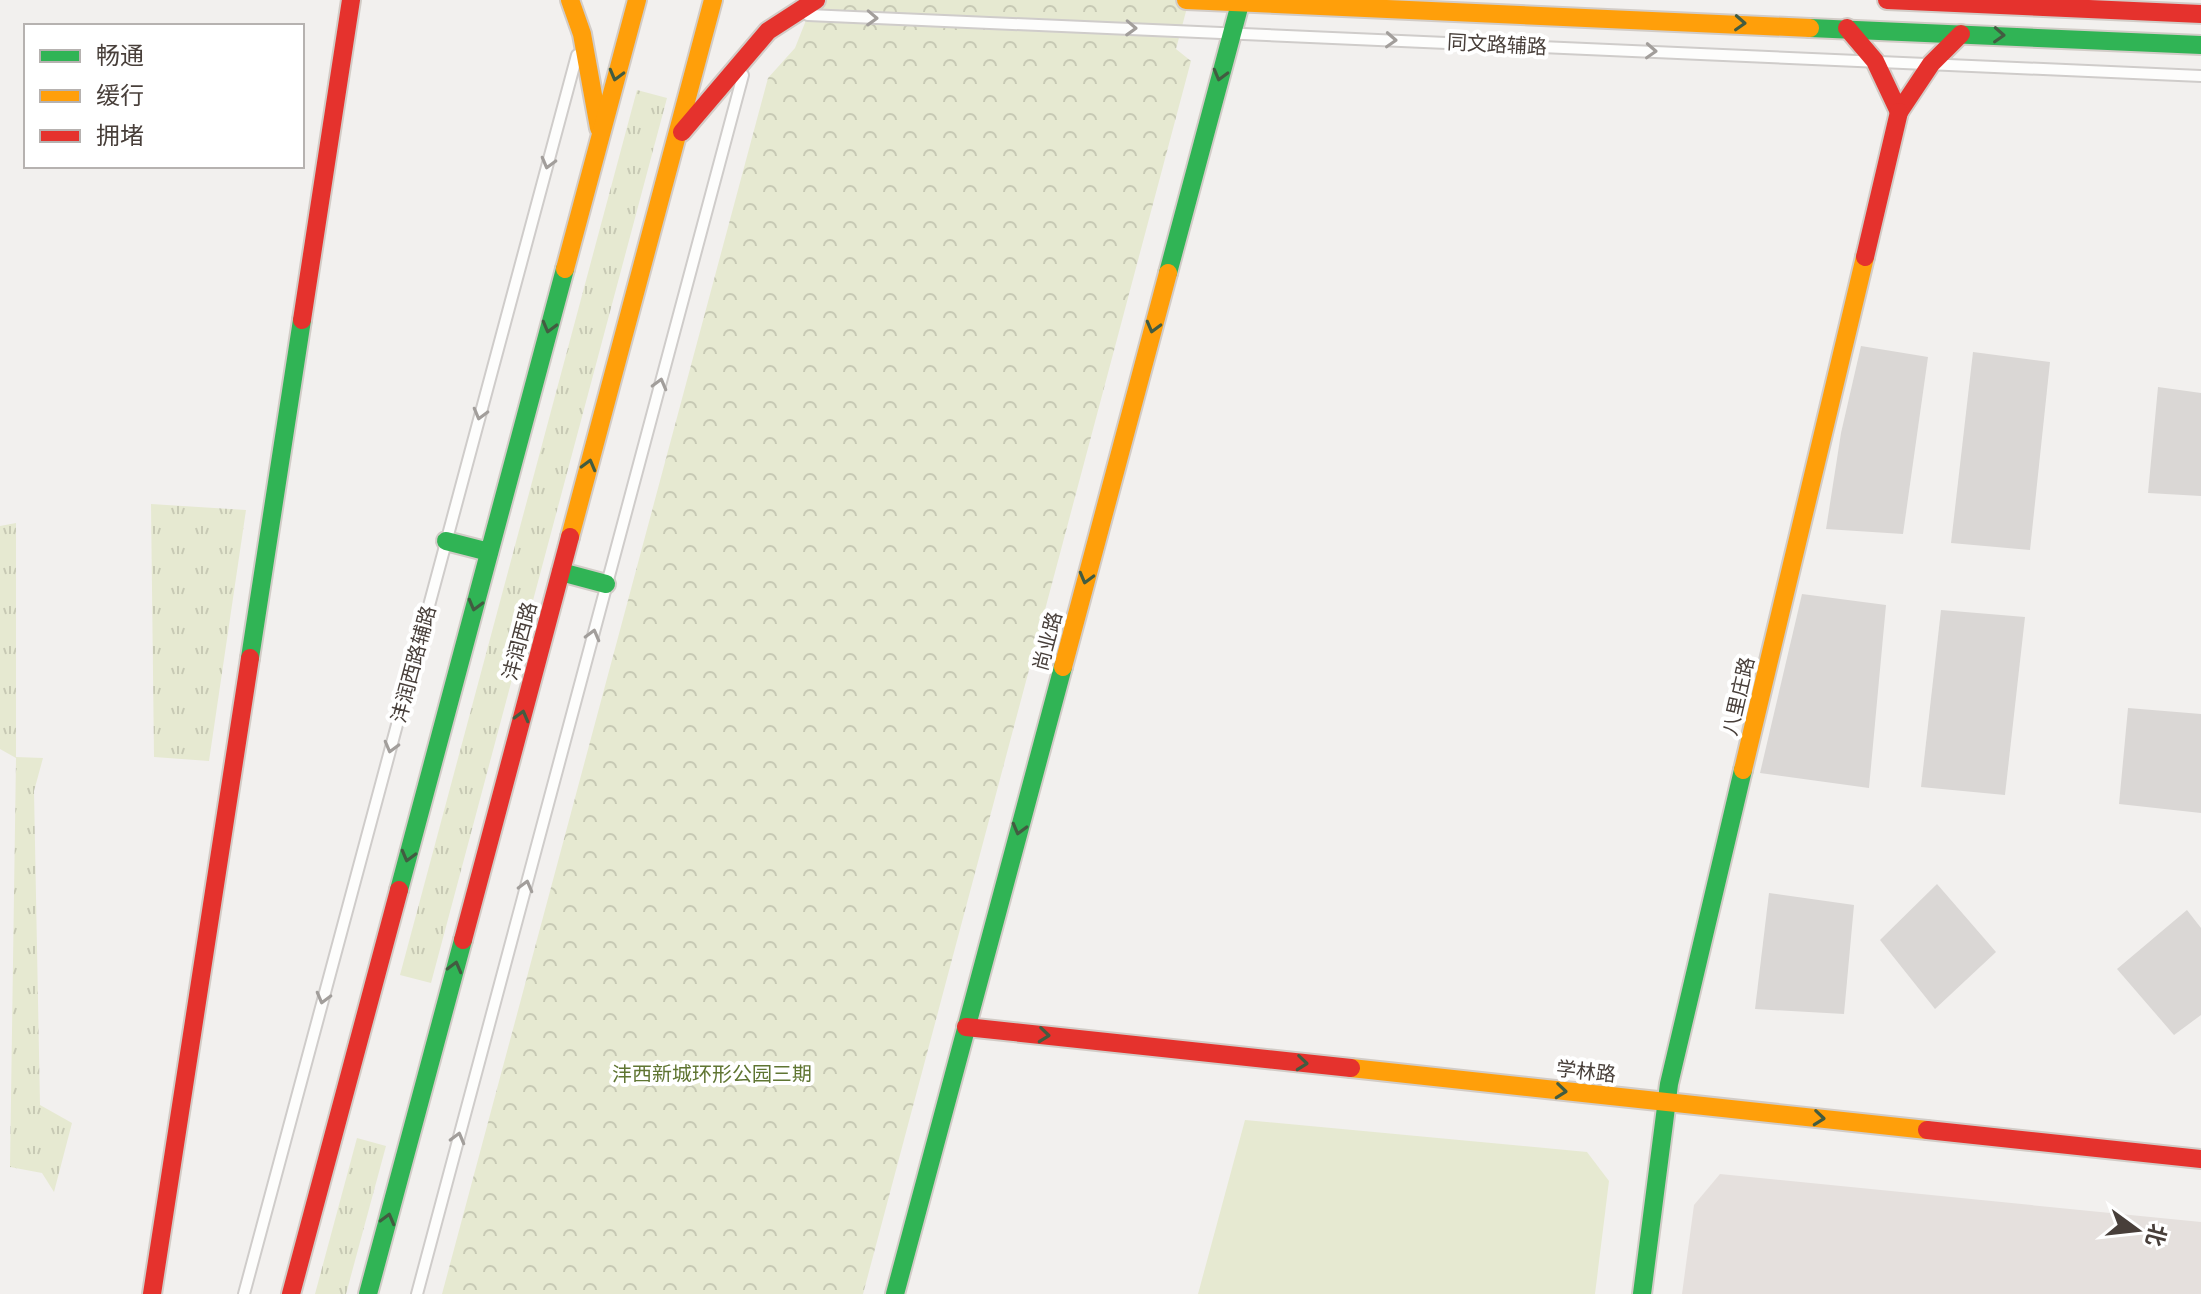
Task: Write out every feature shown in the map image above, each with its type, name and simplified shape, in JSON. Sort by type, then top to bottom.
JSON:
[{"type":"street","points":[[152,1294],[351,0]]},
{"type":"street","points":[[570,0],[582,34],[601,135]]},
{"type":"street","points":[[291,1294],[637,0]]},
{"type":"street","name":"沣润西路","points":[[368,1294],[713,0]]},
{"type":"street","points":[[676,139],[768,31],[816,0]]},
{"type":"street","points":[[1186,0],[2201,45]]},
{"type":"street","points":[[1887,0],[2201,14]]},
{"type":"street","name":"尚业路","points":[[895,1294],[979,1024],[1240,1]]},
{"type":"street","points":[[1246,54],[1260,1]]},
{"type":"street","points":[[1847,28],[1875,61],[1899,112]]},
{"type":"street","points":[[1899,112],[1931,64],[1961,34]]},
{"type":"street","name":"八里庄路","points":[[1642,1294],[1669,1088],[1899,112]]},
{"type":"street","points":[[446,541],[489,552]]},
{"type":"street","points":[[561,572],[606,584]]},
{"type":"street","points":[[979,1024],[1525,1068]]},
{"type":"street","name":"学林路","points":[[979,1024],[1669,1088],[2201,1159]]},
{"type":"lane","name":"同文路辅路","points":[[794,14],[2201,76]]},
{"type":"lane","name":"沣润西路辅路","points":[[244,1294],[582,34]]},
{"type":"lane","points":[[417,1294],[749,54]]},
{"type":"shaded area","points":[[1720,1174],[2201,1222],[2201,1294],[1682,1294],[1694,1205]]},
{"type":"green space","name":"沣西新城环形公园三期","points":[[814,0],[1189,0],[1176,49],[1191,61],[863,1294],[442,1294],[768,78],[795,48]]},
{"type":"green space","points":[[637,90],[667,98],[431,983],[400,975]]},
{"type":"green space","points":[[151,504],[246,510],[209,761],[154,757]]},
{"type":"green space","points":[[16,523],[16,757],[43,758],[34,791],[40,1105],[72,1123],[54,1192],[42,1173],[10,1167],[16,758],[0,749],[0,526]]},
{"type":"green space","points":[[1245,1120],[1587,1152],[1609,1181],[1595,1294],[1198,1294]]},
{"type":"green space","points":[[357,1138],[386,1146],[346,1294],[315,1294]]},
{"type":"building","points":[[1861,346],[1928,357],[1903,534],[1826,529],[1841,433]]},
{"type":"building","points":[[1973,352],[2050,362],[2030,550],[1951,543]]},
{"type":"building","points":[[2158,387],[2201,393],[2201,496],[2148,493]]},
{"type":"building","points":[[1802,594],[1886,605],[1869,788],[1760,773]]},
{"type":"building","points":[[1941,610],[2025,617],[2005,795],[1921,787]]},
{"type":"building","points":[[2128,708],[2201,714],[2201,813],[2119,804]]},
{"type":"building","points":[[1937,884],[1996,952],[1935,1009],[1880,940]]},
{"type":"building","points":[[1769,893],[1854,905],[1844,1014],[1755,1009]]},
{"type":"building","points":[[2187,910],[2201,928],[2201,1015],[2174,1035],[2117,969]]},
{"type":"traffic: fast","points":[[1168,273],[1241,0]]},
{"type":"traffic: fast","points":[[1810,28],[2201,45]]},
{"type":"traffic: fast","points":[[399,890],[565,269]]},
{"type":"traffic: fast","points":[[250,658],[302,320]]},
{"type":"traffic: fast","points":[[446,541],[489,552]]},
{"type":"traffic: fast","points":[[561,572],[606,584]]},
{"type":"traffic: fast","points":[[895,1294],[1063,667]]},
{"type":"traffic: fast","points":[[1642,1294],[1669,1084],[1743,770]]},
{"type":"traffic: fast","points":[[368,1294],[463,940]]},
{"type":"traffic: slow","points":[[570,0],[582,34],[599,128]]},
{"type":"traffic: slow","points":[[565,269],[637,0]]},
{"type":"traffic: slow","points":[[570,537],[713,0]]},
{"type":"traffic: slow","points":[[1186,0],[1810,28]]},
{"type":"traffic: slow","points":[[1743,770],[1865,257]]},
{"type":"traffic: slow","points":[[1063,667],[1168,273]]},
{"type":"traffic: slow","points":[[1351,1068],[1927,1130]]},
{"type":"traffic: jam","points":[[302,320],[351,0]]},
{"type":"traffic: jam","points":[[682,132],[768,31],[816,0]]},
{"type":"traffic: jam","points":[[1887,0],[2201,14]]},
{"type":"traffic: jam","points":[[1847,28],[1875,61],[1899,112],[1931,64],[1961,34]]},
{"type":"traffic: jam","points":[[1865,257],[1899,112]]},
{"type":"traffic: jam","points":[[463,940],[570,537]]},
{"type":"traffic: jam","points":[[152,1294],[250,658]]},
{"type":"traffic: jam","points":[[291,1294],[399,890]]},
{"type":"traffic: jam","points":[[966,1027],[1351,1068]]},
{"type":"traffic: jam","points":[[1927,1130],[2201,1159]]}]
